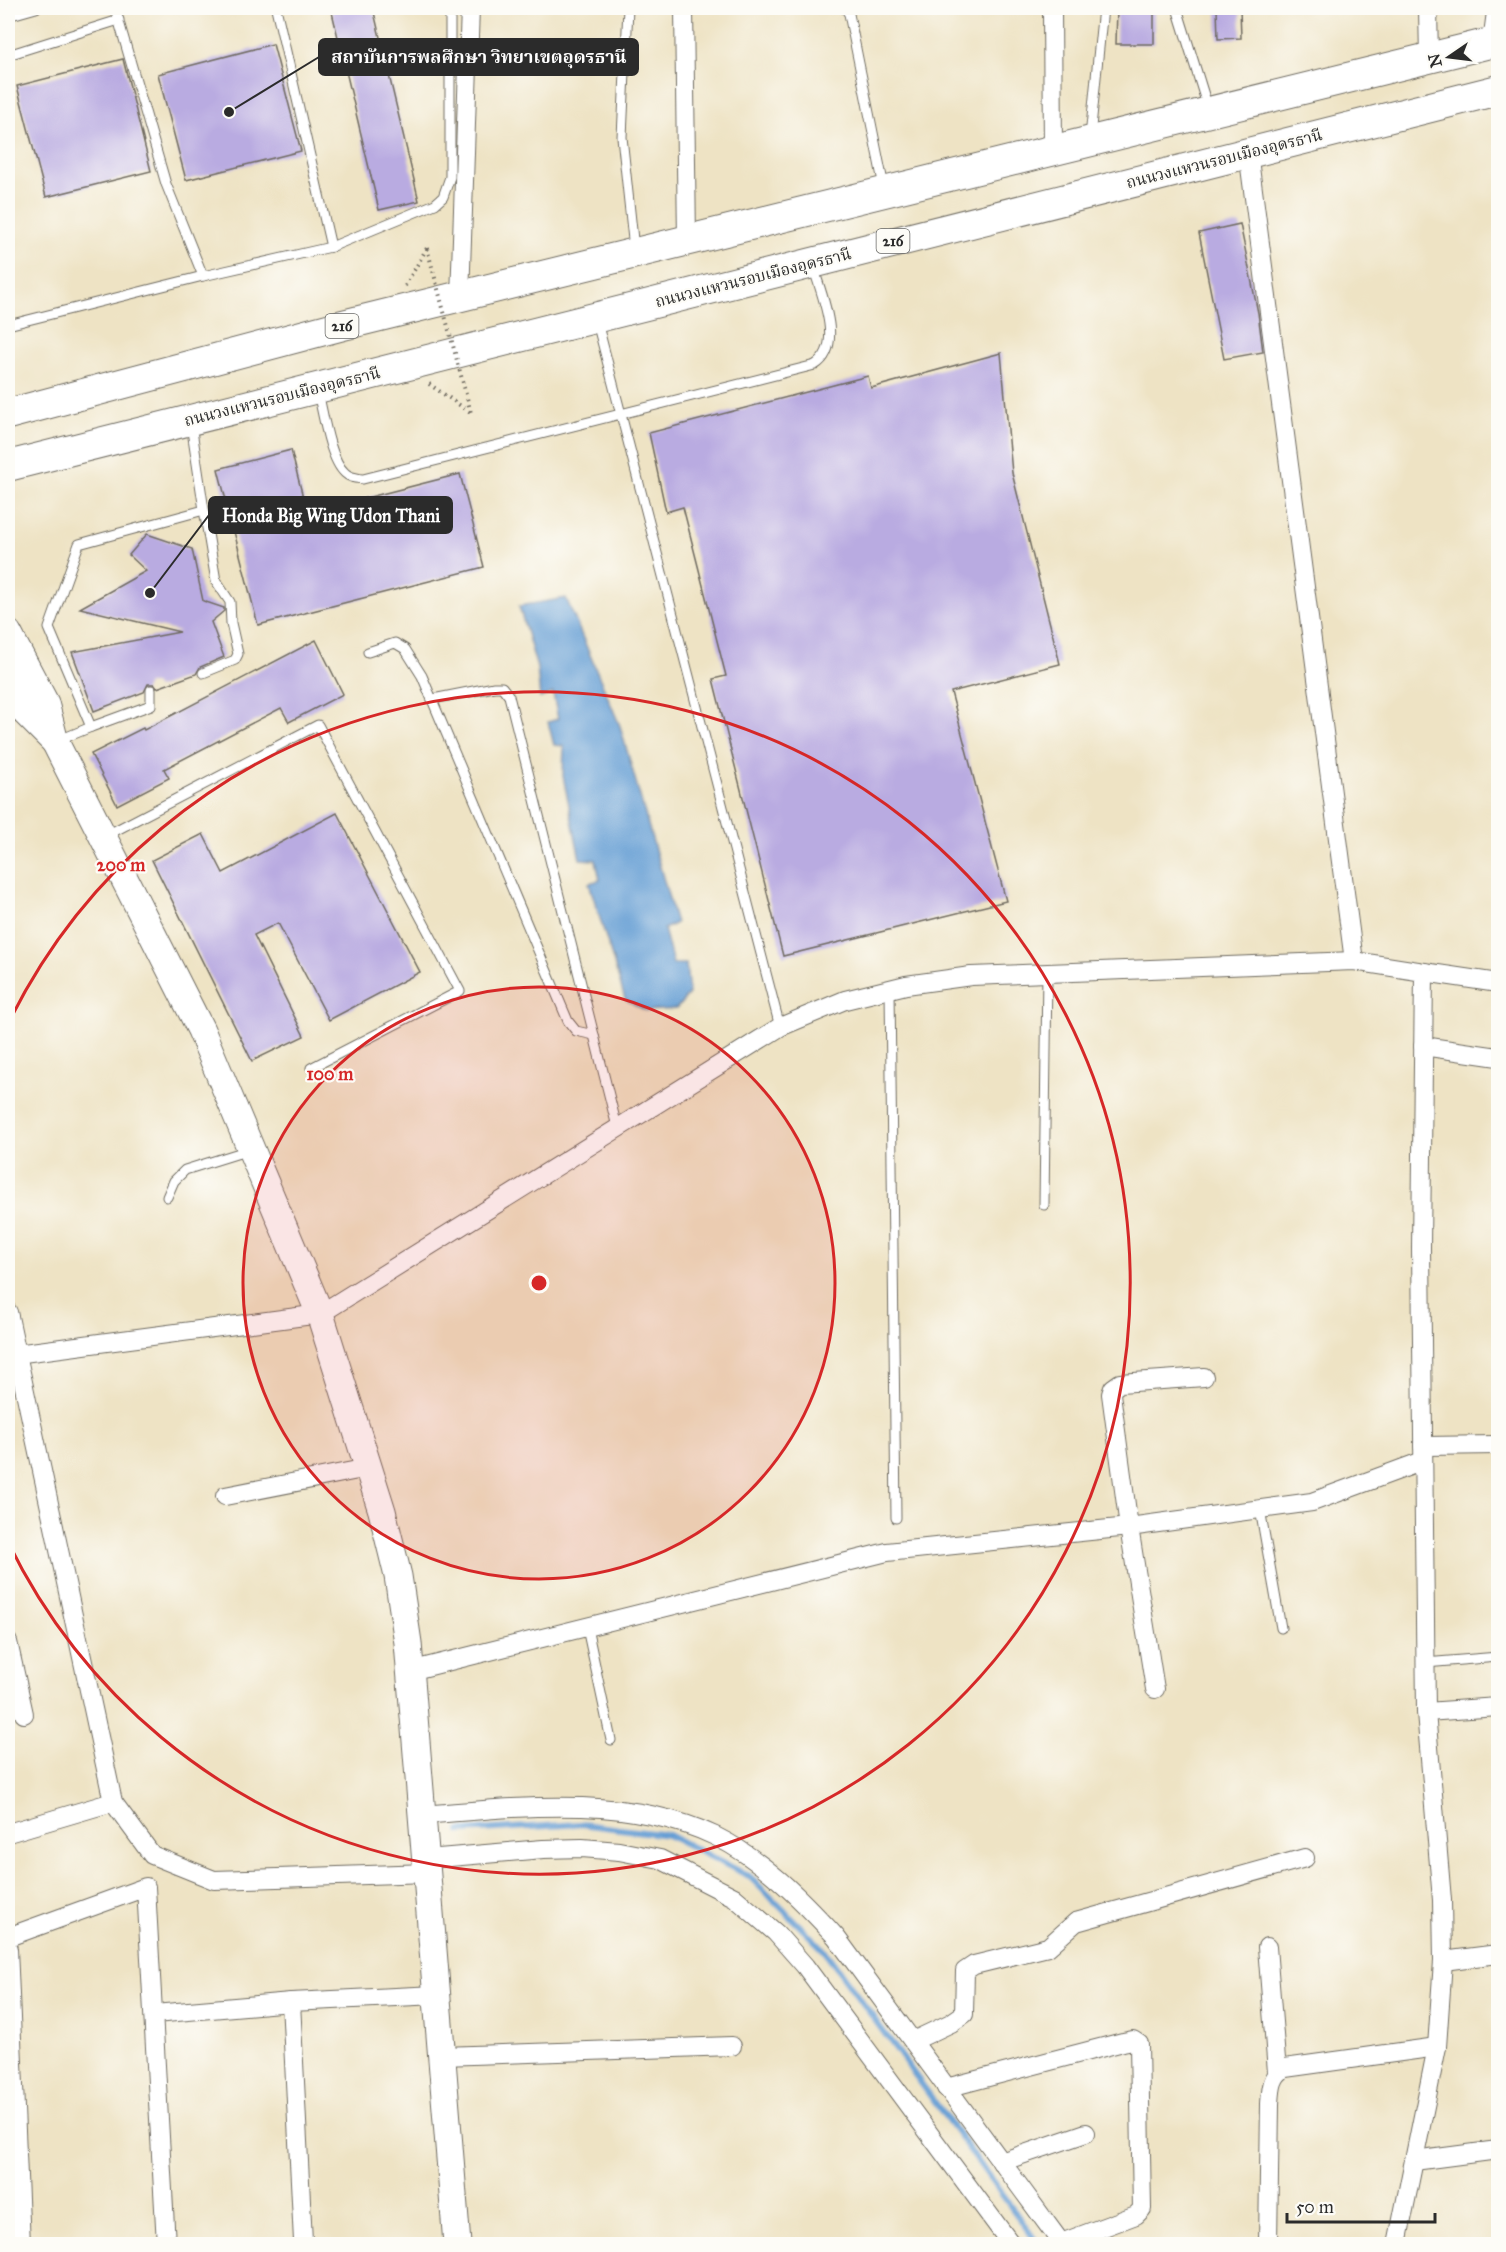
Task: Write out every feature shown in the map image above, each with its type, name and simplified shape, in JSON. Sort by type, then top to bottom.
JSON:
[{"type":"main road","name":"216","points":[[14,410],[343,325],[1493,42]]},
{"type":"main road","name":"ถนนวงแหวนรอบเมืองอุดรธานี","points":[[8,466],[1498,90]]},
{"type":"main road","points":[[8,487],[67,451]]},
{"type":"main road","points":[[8,633],[45,703],[55,742],[201,1030],[320,1314],[368,1468],[398,1576],[410,1671],[457,2244]]},
{"type":"main road","points":[[8,678],[26,713],[55,742]]},
{"type":"street","points":[[460,297],[470,8]]},
{"type":"street","points":[[684,8],[687,241]]},
{"type":"street","points":[[1052,8],[1053,151]]},
{"type":"street","points":[[1428,8],[1429,58]]},
{"type":"street","points":[[1248,152],[1354,961]]},
{"type":"street","points":[[12,1354],[320,1314],[780,1027],[845,1000],[906,985],[971,976],[1354,961],[1498,983]]},
{"type":"street","points":[[1397,2244],[1437,2048],[1443,1961],[1442,1900],[1425,1712],[1421,1248],[1424,972]]},
{"type":"street","points":[[1423,1046],[1498,1058]]},
{"type":"street","points":[[8,1312],[12,1354],[113,1802],[152,1855],[214,1880],[427,1866],[543,1848],[619,1851],[660,1859],[734,1897],[776,1933],[805,1966],[1011,2244]]},
{"type":"street","points":[[1155,1689],[1129,1527],[1111,1394],[1113,1388],[1120,1383],[1204,1377]]},
{"type":"street","points":[[410,1671],[887,1552],[1129,1527],[1312,1502],[1423,1454],[1498,1445]]},
{"type":"street","points":[[225,1496],[368,1468]]},
{"type":"street","points":[[8,1642],[24,1714]]},
{"type":"street","points":[[1425,1712],[1498,1707]]},
{"type":"street","points":[[8,1833],[113,1802]]},
{"type":"street","points":[[423,1815],[492,1809],[620,1808],[668,1817],[716,1836],[755,1861],[798,1896],[836,1937],[913,2041],[946,2088],[1061,2244],[1136,2216],[1142,2210],[1139,2044],[1133,2040],[946,2088]]},
{"type":"street","points":[[913,2041],[951,2023],[964,2014],[965,1971],[974,1965],[1048,1947],[1076,1922],[1305,1858]]},
{"type":"street","points":[[8,1937],[146,1887],[166,2244]]},
{"type":"street","points":[[1267,1947],[1277,2073]]},
{"type":"street","points":[[8,1949],[21,2244]]},
{"type":"street","points":[[1443,1961],[1498,1954]]},
{"type":"street","points":[[154,2014],[291,2002],[437,1995]]},
{"type":"street","points":[[291,2002],[303,2241]]},
{"type":"street","points":[[442,2056],[732,2046]]},
{"type":"street","points":[[1268,2244],[1271,2084],[1277,2073],[1285,2068],[1437,2048]]},
{"type":"street","points":[[1001,2162],[1086,2133]]},
{"type":"street","points":[[1414,2161],[1498,2150]]},
{"type":"lane","points":[[8,16],[36,8]]},
{"type":"lane","points":[[118,8],[119,20],[166,184],[203,276]]},
{"type":"lane","points":[[276,8],[331,248]]},
{"type":"lane","points":[[8,325],[203,276],[331,248],[435,204],[443,197],[450,177],[450,8]]},
{"type":"lane","points":[[628,8],[622,137],[634,254]]},
{"type":"lane","points":[[846,8],[885,192]]},
{"type":"lane","points":[[1089,142],[1103,8]]},
{"type":"lane","points":[[1177,8],[1209,112]]},
{"type":"lane","points":[[1492,8],[1493,42]]},
{"type":"lane","points":[[8,55],[119,20]]},
{"type":"lane","points":[[317,387],[334,455],[339,465],[351,477],[363,479],[621,414],[815,365],[823,360],[831,336],[829,320],[812,262]]},
{"type":"lane","points":[[596,316],[780,1027]]},
{"type":"lane","points":[[190,420],[216,581],[230,602],[231,623],[238,654],[235,660],[203,673]]},
{"type":"lane","points":[[91,727],[49,628],[79,544],[204,510]]},
{"type":"lane","points":[[368,652],[395,643],[405,649],[422,676],[568,1021],[576,1031],[594,1035]]},
{"type":"lane","points":[[433,699],[494,687],[502,687],[509,696],[617,1128]]},
{"type":"lane","points":[[55,742],[151,705],[151,690]]},
{"type":"lane","points":[[103,837],[318,725],[460,991],[311,1068]]},
{"type":"lane","points":[[1044,1205],[1047,973]]},
{"type":"lane","points":[[890,989],[896,1518]]},
{"type":"lane","points":[[167,1197],[174,1180],[184,1170],[251,1149]]},
{"type":"lane","points":[[1260,1509],[1281,1628]]},
{"type":"lane","points":[[587,1628],[611,1740]]},
{"type":"lane","points":[[1425,1663],[1498,1657]]},
{"type":"path","points":[[401,365],[471,413],[427,248]]},
{"type":"water","points":[[566,598],[620,726],[676,923],[664,929],[673,964],[686,964],[689,994],[676,1009],[646,1011],[625,999],[589,883],[600,880],[596,860],[580,859],[563,776],[564,746],[554,745],[548,722],[558,719],[553,693],[540,698],[537,668],[519,606]]},
{"type":"building","points":[[331,8],[373,8],[419,201],[379,210]]},
{"type":"building","points":[[1117,8],[1154,8],[1154,44],[1116,44]]},
{"type":"building","points":[[1217,8],[1240,8],[1241,38],[1218,39]]},
{"type":"building","points":[[273,44],[301,151],[186,180],[158,74]]},
{"type":"building","points":[[123,59],[151,171],[46,197],[17,86]]},
{"type":"building","points":[[1240,224],[1258,313],[1263,352],[1224,359],[1199,233]]},
{"type":"building","points":[[1001,353],[1012,473],[1060,664],[951,692],[1006,901],[783,956],[713,679],[726,676],[683,507],[666,512],[649,433],[868,376],[871,388]]},
{"type":"building","points":[[291,450],[307,513],[460,474],[484,567],[258,625],[218,469]]},
{"type":"building","points":[[147,534],[192,549],[203,601],[224,608],[224,611],[211,622],[224,657],[200,667],[196,674],[157,688],[154,684],[148,684],[144,692],[94,711],[72,652],[180,632],[80,608],[146,571],[129,555]]},
{"type":"building","points":[[316,640],[343,694],[289,722],[281,708],[164,769],[169,778],[117,805],[91,754],[143,728],[144,730]]},
{"type":"building","points":[[337,813],[420,972],[329,1020],[278,923],[254,935],[304,1036],[252,1061],[152,860],[203,834],[223,873]]},
{"type":"waterway","points":[[460,1831],[581,1824],[668,1835],[749,1876],[824,1950],[1038,2244]]},
{"type":"place","name":"สถาบันการพลศึกษา วิทยาเขตอุดรธานี","points":[[229,112]]},
{"type":"place","name":"Honda Big Wing Udon Thani","points":[[150,593]]}]
